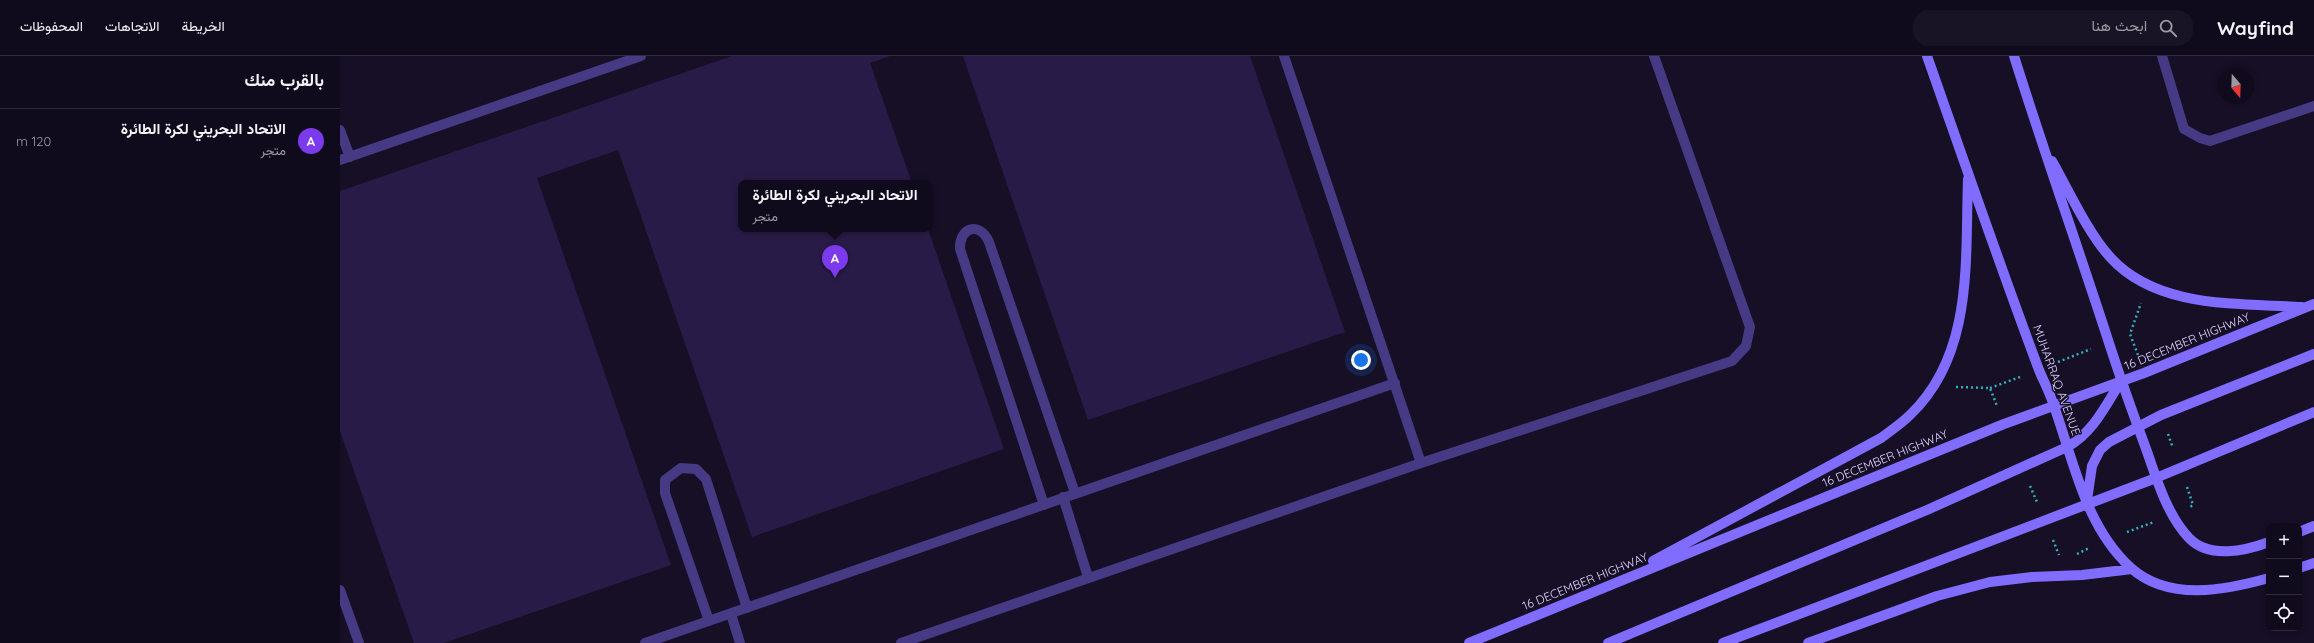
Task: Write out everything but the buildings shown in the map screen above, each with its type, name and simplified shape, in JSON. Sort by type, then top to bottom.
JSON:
[{"type":"main road","name":"MUHARRAQ AVENUE","points":[[1927,56],[2039,370],[2054,405],[2086,504],[2107,540],[2132,569],[2146,578],[2169,587],[2211,591],[2241,586],[2266,579]]},
{"type":"main road","points":[[2014,56],[2041,143],[2121,381],[2156,478],[2181,527],[2189,538],[2202,546],[2218,551],[2239,550],[2266,543]]},
{"type":"main road","points":[[2041,143],[2096,238],[2110,257],[2127,272],[2147,285],[2193,298],[2304,308]]},
{"type":"main road","points":[[1607,586],[1881,438],[1910,415],[1934,386],[1949,359],[1959,329],[1964,296],[1968,174]]},
{"type":"main road","name":"16 DECEMBER HIGHWAY","points":[[1469,643],[2054,405],[2121,381],[2314,304]]},
{"type":"main road","points":[[2086,504],[2090,475],[2100,450],[2109,442],[2137,426],[2314,354]]},
{"type":"main road","points":[[1608,643],[1927,510],[2068,447],[2079,441],[2087,433],[2121,381]]},
{"type":"main road","points":[[1724,643],[2156,478],[2314,412]]},
{"type":"main road","points":[[2302,531],[2314,526]]},
{"type":"main road","points":[[2302,567],[2314,563]]},
{"type":"main road","points":[[1808,643],[1936,596],[1990,582],[2032,576],[2082,575],[2132,569]]},
{"type":"lane","points":[[340,130],[345,159],[641,56]]},
{"type":"lane","points":[[1284,56],[1421,463]]},
{"type":"lane","points":[[901,643],[1421,463],[1732,361],[1746,346],[1750,327],[1654,56]]},
{"type":"lane","points":[[2162,56],[2184,129],[2200,138],[2210,141],[2314,106]]},
{"type":"lane","points":[[1044,505],[960,249],[960,240],[963,233],[970,229],[979,230],[986,234],[1075,493]]},
{"type":"lane","points":[[645,643],[1395,383]]},
{"type":"lane","points":[[709,621],[665,493],[665,480],[681,468],[696,469],[706,479],[747,608]]},
{"type":"lane","points":[[1063,497],[1088,577]]},
{"type":"lane","points":[[340,590],[359,643]]},
{"type":"lane","points":[[730,614],[740,643]]},
{"type":"path","points":[[1990,388],[2130,334]]},
{"type":"place","name":"الاتحاد البحريني لكرة الطائرة","points":[[835,278]]}]
